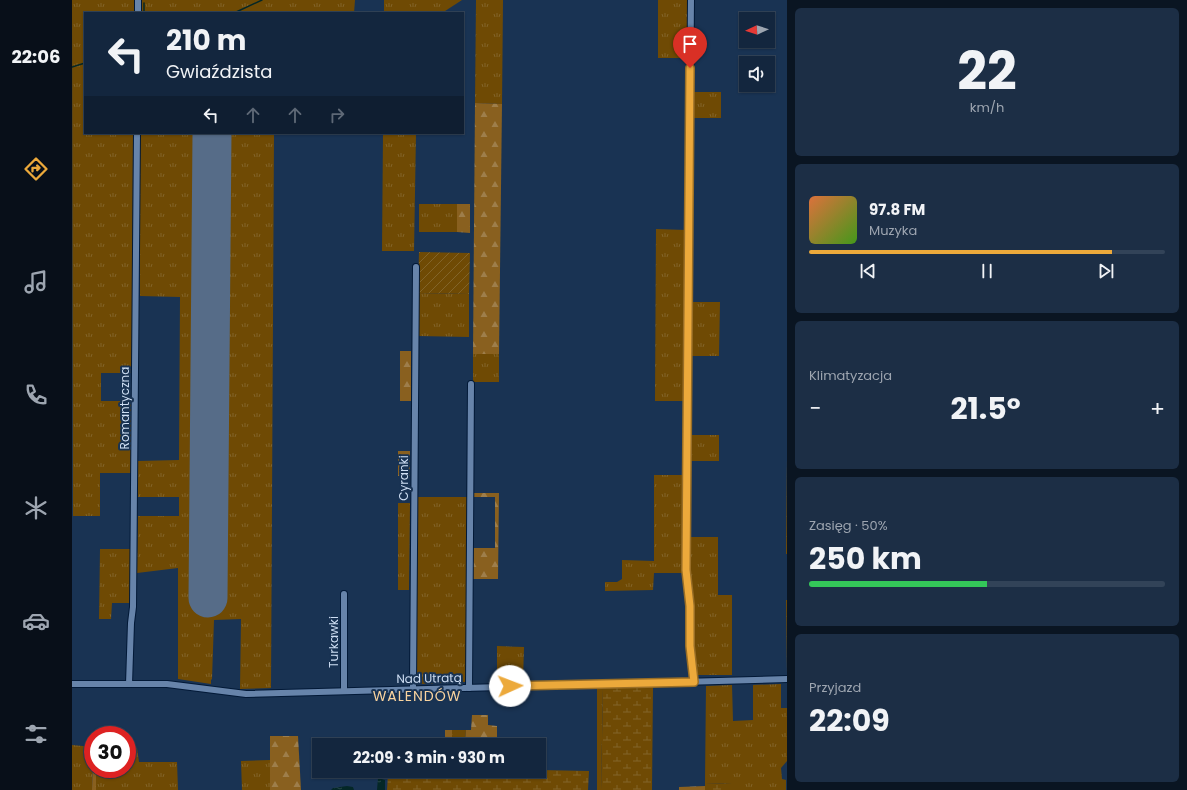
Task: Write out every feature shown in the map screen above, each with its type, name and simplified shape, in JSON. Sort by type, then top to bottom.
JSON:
[{"type":"street","points":[[138,0],[138,12]]},
{"type":"street","points":[[691,0],[686,570],[690,606],[690,646],[694,682]]},
{"type":"street","name":"Romantyczna","points":[[129,684],[133,607],[137,134]]},
{"type":"street","name":"Cyranki","points":[[413,689],[416,267]]},
{"type":"street","points":[[468,688],[471,384]]},
{"type":"street","name":"Turkawki","points":[[344,594],[344,691]]},
{"type":"street","name":"Nad Utratą","points":[[72,684],[167,684],[246,694],[694,682],[787,678]]},
{"type":"green space","points":[[72,0],[136,0],[136,12],[84,12],[84,134],[133,134],[132,373],[101,373],[101,401],[132,401],[131,473],[100,473],[100,516],[73,516],[73,525]]},
{"type":"green space","points":[[140,0],[355,0],[354,12],[140,12]]},
{"type":"green space","points":[[384,0],[462,0],[444,12],[384,12]]},
{"type":"green space","points":[[476,0],[503,0],[502,104],[475,103]]},
{"type":"green space","points":[[658,0],[688,0],[687,58],[658,58]]},
{"type":"green space","points":[[694,92],[721,92],[721,118],[694,118]]},
{"type":"green space","points":[[475,103],[502,104],[499,354],[473,354]]},
{"type":"green space","points":[[140,134],[274,134],[271,688],[240,689],[241,619],[214,620],[211,684],[178,679],[178,568],[137,573],[138,516],[179,516],[179,497],[138,497],[138,461],[179,460],[180,297],[140,296]]},
{"type":"green space","points":[[383,134],[416,134],[414,251],[382,251]]},
{"type":"green space","points":[[419,204],[457,204],[457,232],[419,232]]},
{"type":"green space","points":[[457,204],[470,204],[470,233],[457,232]]},
{"type":"green space","points":[[656,229],[686,230],[685,401],[655,401]]},
{"type":"green space","points":[[419,252],[470,253],[469,294],[418,293]]},
{"type":"green space","points":[[418,293],[469,294],[469,337],[418,336]]},
{"type":"green space","points":[[692,302],[720,302],[719,356],[692,356]]},
{"type":"green space","points":[[400,351],[411,351],[411,401],[400,401]]},
{"type":"green space","points":[[473,354],[499,354],[499,382],[473,382]]},
{"type":"green space","points":[[691,435],[719,435],[719,461],[691,461]]},
{"type":"green space","points":[[398,451],[410,451],[410,476],[398,476]]},
{"type":"green space","points":[[787,459],[787,554],[786,554]]},
{"type":"green space","points":[[654,475],[684,475],[683,573],[654,573],[653,590],[605,591],[605,582],[617,582],[622,579],[622,560],[654,561]]},
{"type":"green space","points":[[473,493],[499,493],[498,579],[472,579],[472,548],[495,548],[495,497],[473,497]]},
{"type":"green space","points":[[417,497],[468,497],[465,682],[420,684],[417,678]]},
{"type":"green space","points":[[398,503],[410,503],[409,590],[398,590]]},
{"type":"green space","points":[[691,537],[718,537],[718,595],[732,595],[732,675],[696,675],[693,662],[692,597],[690,581]]},
{"type":"green space","points":[[100,549],[131,549],[130,603],[112,603],[111,619],[99,619]]},
{"type":"green space","points":[[786,600],[787,600],[786,674]]},
{"type":"green space","points":[[497,646],[524,647],[523,680],[497,681]]},
{"type":"green space","points":[[781,684],[781,708],[787,708],[787,761],[781,768],[782,779],[786,780],[786,790],[733,790],[732,784],[705,783],[706,686],[732,685],[733,721],[753,720],[753,685]]},
{"type":"green space","points":[[653,687],[652,790],[601,790],[603,688]]},
{"type":"green space","points":[[603,688],[601,790],[597,790],[597,689]]},
{"type":"green space","points":[[472,715],[488,715],[488,725],[497,726],[497,738],[465,738],[466,730],[471,730]]},
{"type":"green space","points":[[445,730],[452,730],[452,738],[445,738]]},
{"type":"green space","points":[[452,730],[466,730],[465,738],[452,738]]},
{"type":"green space","points":[[270,736],[298,736],[301,790],[270,790]]},
{"type":"green space","points":[[72,745],[84,746],[84,778],[92,778],[92,790],[72,790]]},
{"type":"green space","points":[[136,748],[139,762],[177,762],[178,790],[96,790],[96,778],[136,778]]},
{"type":"green space","points":[[270,760],[270,790],[242,790],[241,761]]},
{"type":"green space","points":[[546,770],[589,771],[588,790],[387,790],[388,778],[546,778]]},
{"type":"green space","points":[[92,778],[96,778],[96,790],[92,790]]},
{"type":"green space","points":[[705,783],[733,784],[733,790],[705,790]]},
{"type":"green space","points":[[705,786],[705,790],[679,790],[679,787]]},
{"type":"water","points":[[378,778],[385,780],[385,790],[377,790]]},
{"type":"water","points":[[347,786],[353,787],[354,790],[331,790],[333,788]]},
{"type":"waterway","points":[[236,12],[262,0]]},
{"type":"waterway","points":[[144,3],[144,12]]},
{"type":"waterway","points":[[72,67],[84,63]]},
{"type":"runway","points":[[208,598],[212,134]]},
{"type":"district","name":"WALENDÓW","points":[[417,696]]},
{"type":"route","points":[[510,686],[694,682],[690,646],[689,591],[686,570],[690,68]]}]
